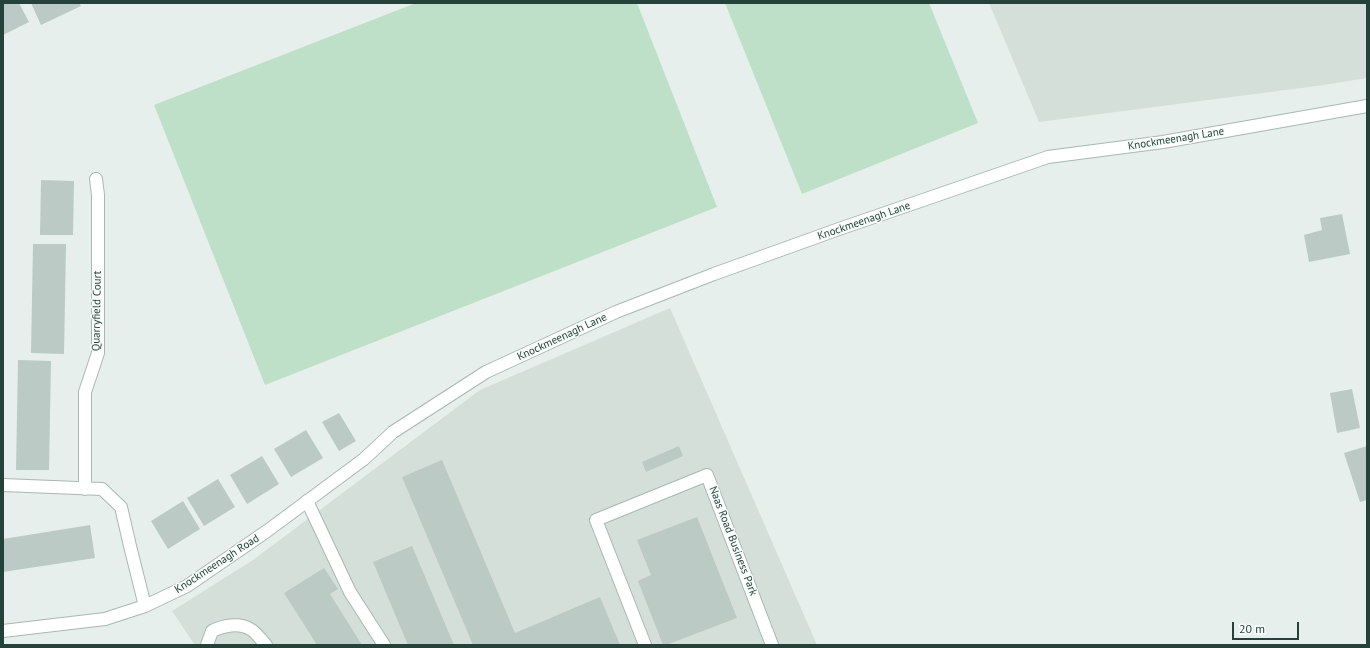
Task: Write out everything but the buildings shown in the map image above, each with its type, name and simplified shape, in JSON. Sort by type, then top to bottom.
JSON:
[{"type":"street","name":"Knockmeenagh Lane","points":[[364,459],[393,432],[486,372],[616,312],[714,274],[839,229],[1048,157],[1163,142],[1367,106]]},
{"type":"street","name":"Quarryfield Court","points":[[85,489],[85,392],[98,353],[98,196],[96,179]]},
{"type":"street","name":"Knockmeenagh Road","points":[[3,631],[105,619],[145,606],[187,586],[267,531],[364,459]]},
{"type":"street","name":"Naas Road Business Park","points":[[645,645],[596,520],[707,475],[769,644]]},
{"type":"street","points":[[3,485],[102,490],[121,507],[145,606]]},
{"type":"street","points":[[307,501],[350,592],[384,645]]},
{"type":"street","points":[[208,645],[212,631],[221,627],[234,625],[250,628],[266,645]]},
{"type":"shaded area","points":[[989,3],[1367,3],[1367,78],[1324,85],[1039,122]]},
{"type":"shaded area","points":[[670,308],[817,645],[195,645],[172,611],[253,560],[480,390]]},
{"type":"green space","points":[[416,3],[637,3],[717,207],[265,385],[154,105]]},
{"type":"green space","points":[[725,3],[929,3],[978,123],[802,194]]}]
